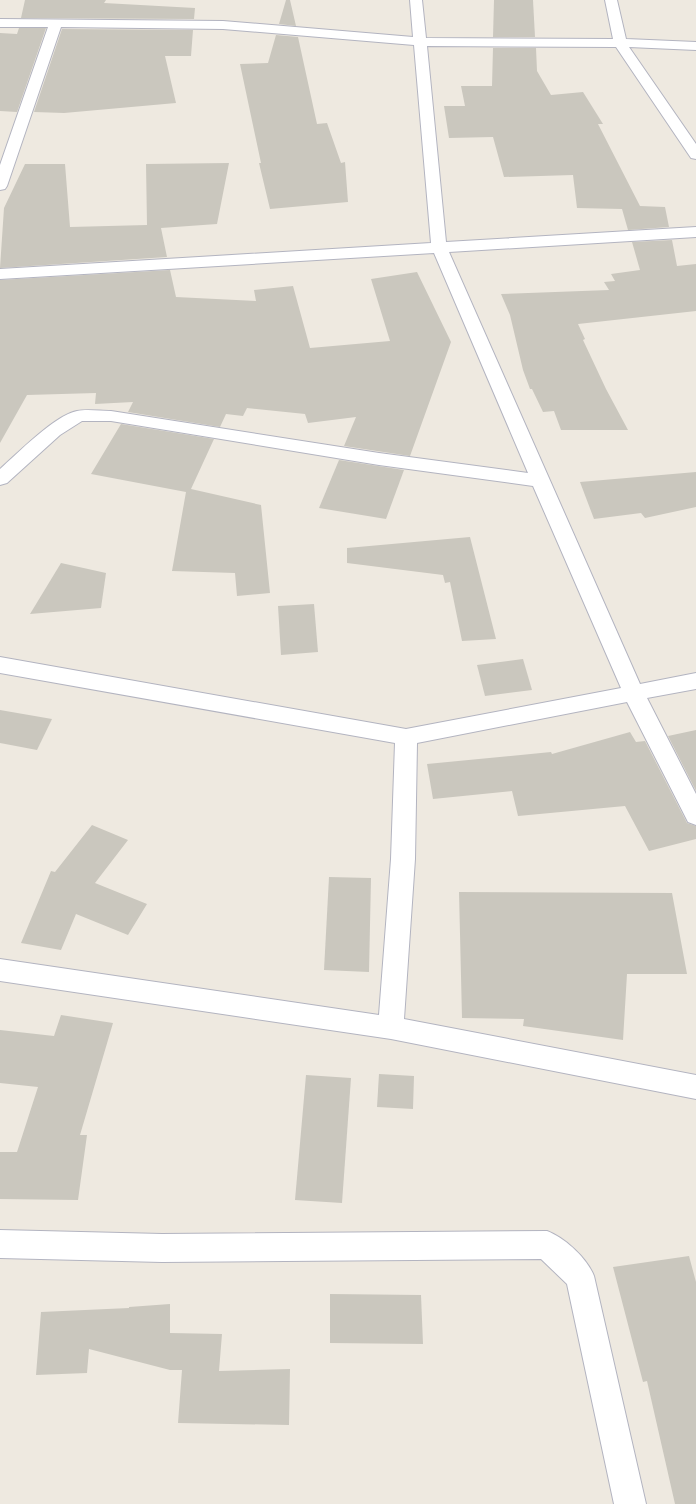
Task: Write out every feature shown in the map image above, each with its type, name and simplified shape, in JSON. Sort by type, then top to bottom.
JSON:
[{"type":"street","points":[[416,0],[439,247],[540,481],[634,692],[696,816]]},
{"type":"street","points":[[611,0],[620,43],[696,155]]},
{"type":"street","points":[[0,22],[223,25],[420,42],[620,43],[696,46]]},
{"type":"street","points":[[0,186],[56,23]]},
{"type":"street","points":[[0,274],[696,232]]},
{"type":"street","points":[[0,479],[54,431],[78,416],[111,416],[332,453],[426,467],[540,481]]},
{"type":"street","points":[[0,665],[406,737],[696,681]]},
{"type":"street","points":[[391,1028],[403,859],[406,737]]},
{"type":"street","points":[[0,970],[391,1028],[696,1087]]},
{"type":"street","points":[[0,1244],[162,1248],[547,1245],[580,1276],[630,1504]]},
{"type":"building","points":[[25,0],[106,0],[104,3],[195,8],[194,19],[21,18]]},
{"type":"building","points":[[286,0],[290,0],[296,26],[279,24]]},
{"type":"building","points":[[494,0],[533,0],[535,37],[493,37]]},
{"type":"building","points":[[19,28],[46,28],[17,112],[0,111],[0,33],[17,34]]},
{"type":"building","points":[[62,29],[193,30],[191,56],[165,56],[176,103],[64,113],[34,112]]},
{"type":"building","points":[[276,35],[298,37],[317,124],[327,123],[341,163],[345,162],[348,202],[270,209],[259,163],[261,163],[240,64],[268,63]]},
{"type":"building","points":[[493,48],[536,48],[537,71],[551,95],[583,92],[603,124],[598,124],[640,206],[665,207],[669,227],[628,230],[622,209],[577,208],[573,175],[504,177],[493,137],[449,138],[444,106],[465,106],[461,86],[492,86]]},
{"type":"building","points":[[229,163],[217,224],[161,228],[167,257],[0,268],[4,208],[25,164],[65,164],[70,227],[147,225],[146,164]]},
{"type":"building","points":[[672,240],[677,266],[696,264],[696,311],[578,324],[585,339],[583,340],[606,389],[628,430],[561,430],[554,411],[543,412],[532,389],[530,389],[523,370],[510,315],[501,294],[609,290],[604,282],[615,281],[611,274],[640,270],[632,242]]},
{"type":"building","points":[[170,270],[176,297],[256,301],[254,290],[293,286],[310,348],[390,341],[371,279],[417,272],[451,342],[410,456],[344,446],[356,417],[308,423],[305,414],[247,408],[243,416],[226,414],[220,427],[128,412],[133,402],[95,404],[96,393],[27,395],[0,443],[0,280]]},
{"type":"building","points":[[121,424],[214,439],[191,489],[261,505],[270,593],[237,596],[235,573],[172,571],[186,492],[91,474]]},
{"type":"building","points":[[339,460],[404,470],[386,519],[319,508]]},
{"type":"building","points":[[696,472],[696,507],[645,518],[641,513],[594,519],[580,482]]},
{"type":"building","points":[[470,537],[496,639],[462,641],[450,582],[445,583],[443,575],[347,563],[347,548]]},
{"type":"building","points":[[61,563],[106,573],[101,608],[30,614]]},
{"type":"building","points":[[314,604],[318,652],[281,655],[278,606]]},
{"type":"building","points":[[523,659],[532,690],[485,696],[477,665]]},
{"type":"building","points":[[0,710],[52,719],[37,750],[0,743]]},
{"type":"building","points":[[696,730],[696,791],[668,736]]},
{"type":"building","points":[[630,732],[636,742],[645,741],[687,823],[696,826],[696,839],[649,851],[625,806],[518,816],[512,791],[433,799],[427,764],[551,752],[552,754]]},
{"type":"building","points":[[92,825],[128,840],[95,883],[147,904],[128,935],[76,914],[61,950],[21,943],[51,871],[55,872]]},
{"type":"building","points":[[329,877],[371,878],[369,972],[324,970]]},
{"type":"building","points":[[459,892],[672,893],[687,974],[627,974],[623,1040],[523,1026],[524,1019],[462,1018]]},
{"type":"building","points":[[61,1015],[113,1023],[80,1135],[87,1135],[78,1200],[0,1199],[0,1152],[17,1152],[38,1087],[0,1083],[0,1030],[54,1036]]},
{"type":"building","points":[[379,1074],[414,1076],[413,1109],[377,1107]]},
{"type":"building","points":[[306,1075],[351,1078],[342,1203],[295,1200]]},
{"type":"building","points":[[689,1256],[696,1282],[696,1504],[675,1504],[647,1381],[643,1382],[613,1267]]},
{"type":"building","points":[[330,1294],[421,1295],[423,1344],[330,1343]]},
{"type":"building","points":[[170,1304],[170,1333],[222,1334],[219,1371],[290,1369],[289,1425],[178,1423],[182,1370],[170,1370],[89,1349],[87,1373],[36,1375],[41,1312],[129,1308]]}]
